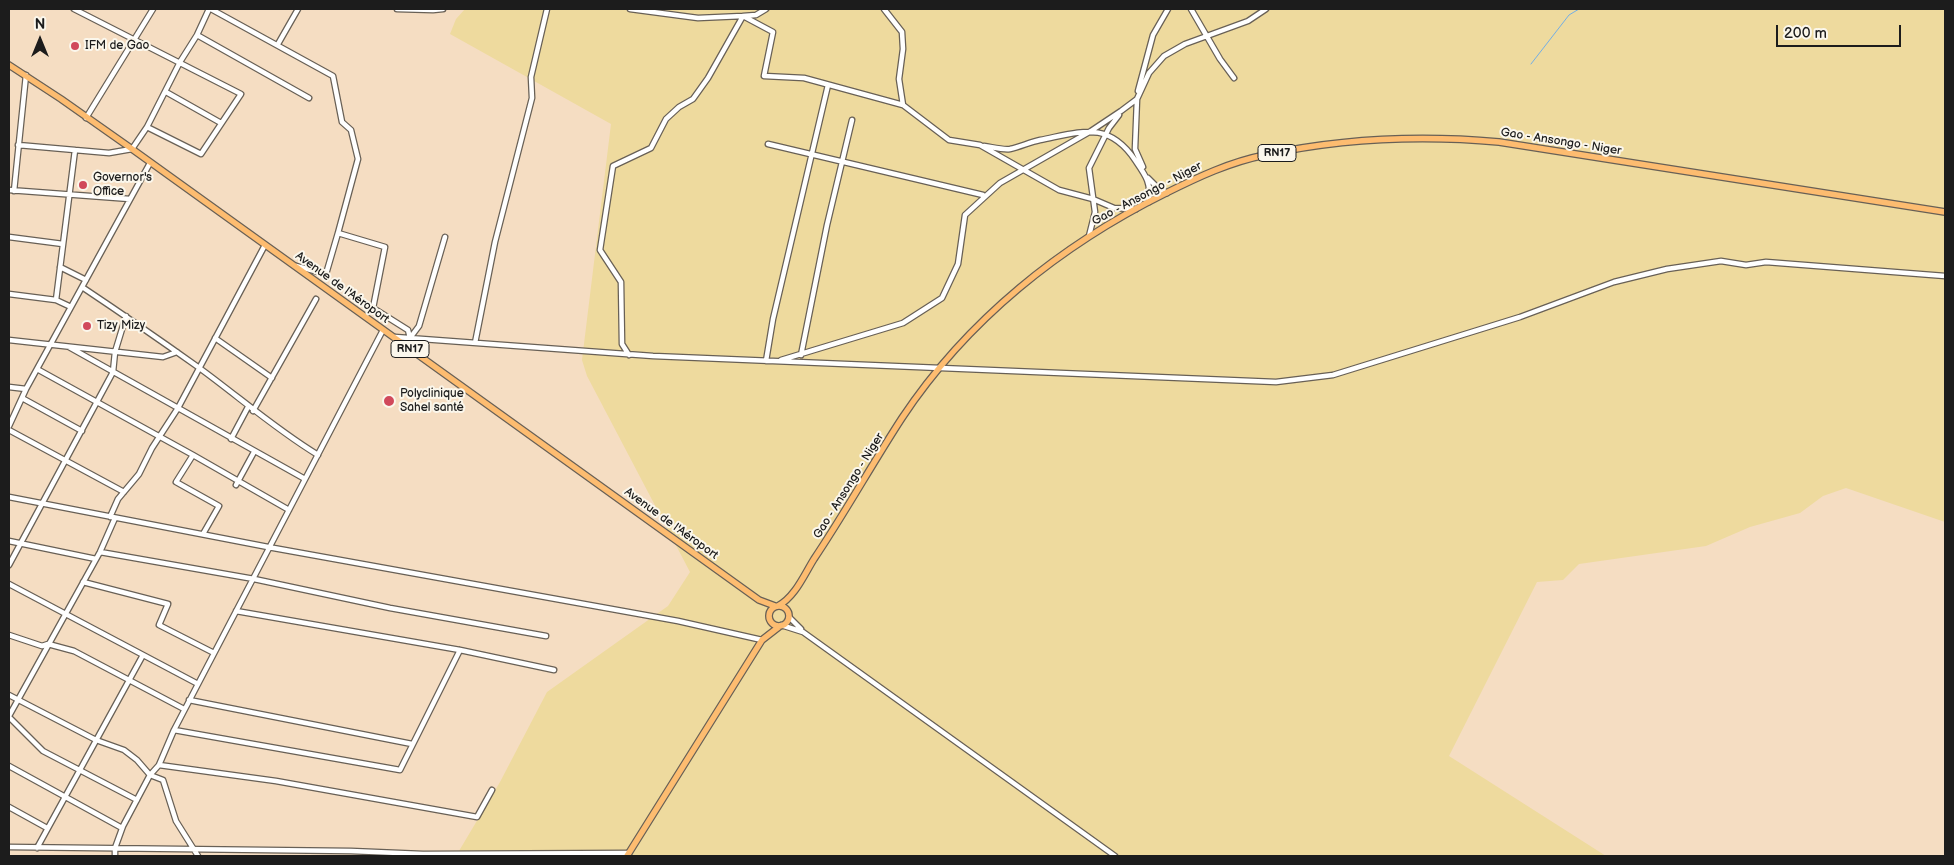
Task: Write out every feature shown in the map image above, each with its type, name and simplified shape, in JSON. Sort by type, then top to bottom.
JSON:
[{"type":"main road","name":"Avenue de l'Aéroport","points":[[9,65],[132,149],[759,600]]},
{"type":"main road","name":"Gao - Ansongo - Niger","points":[[793,593],[903,417],[938,370],[970,333],[1010,295],[1061,255],[1089,236],[1148,202],[1209,172],[1264,155],[1363,140],[1410,137],[1452,138],[1499,142],[1945,212]]},
{"type":"main road","name":"RN17","points":[[759,600],[777,606],[793,593]]},
{"type":"main road","name":"RN17","points":[[788,614],[793,593]]},
{"type":"main road","name":"RN17","points":[[759,600],[766,607],[769,617]]},
{"type":"main road","points":[[628,855],[764,639],[770,628],[769,617],[771,610],[777,606],[784,607],[788,614],[786,622],[764,639]]},
{"type":"main road","points":[[769,617],[774,624],[781,625]]},
{"type":"street","points":[[74,9],[240,94],[201,154],[147,127]]},
{"type":"street","points":[[86,118],[153,9]]},
{"type":"street","points":[[18,145],[109,153],[132,149],[147,127],[180,62],[197,35],[208,9],[278,44],[333,76],[342,122],[351,130],[358,160],[326,274],[293,265]]},
{"type":"street","points":[[278,44],[298,9]]},
{"type":"street","points":[[397,9],[443,9]]},
{"type":"street","points":[[475,343],[495,242],[532,98],[531,77],[547,9]]},
{"type":"street","points":[[630,9],[698,18],[756,15],[766,9]]},
{"type":"street","points":[[884,9],[902,32],[903,49],[899,79],[903,105]]},
{"type":"street","points":[[1148,202],[1150,190],[1147,177],[1135,149],[1137,99],[1153,35],[1168,9]]},
{"type":"street","points":[[1190,9],[1220,59],[1234,78]]},
{"type":"street","points":[[776,362],[903,323],[942,298],[958,264],[965,215],[1000,183],[1122,111],[1137,99],[1150,72],[1164,56],[1185,44],[1248,21],[1266,9]]},
{"type":"street","points":[[629,354],[622,344],[621,282],[600,250],[613,166],[650,148],[666,119],[679,107],[693,99],[708,78],[743,16]]},
{"type":"street","points":[[743,16],[773,32],[764,76],[804,78],[903,105],[949,140],[1009,149],[1040,140],[1091,131],[1106,133],[1126,147],[1147,177],[1157,187],[1167,192]]},
{"type":"street","points":[[197,35],[309,98]]},
{"type":"street","points":[[26,76],[11,190],[69,196],[130,199]]},
{"type":"street","points":[[766,361],[773,319],[828,85]]},
{"type":"street","points":[[166,92],[221,123]]},
{"type":"street","points":[[1089,236],[1095,212],[1089,168],[1106,133],[1122,111]]},
{"type":"street","points":[[801,355],[827,225],[852,120]]},
{"type":"street","points":[[768,144],[983,195]]},
{"type":"street","points":[[980,145],[1059,190],[1092,199],[1114,208],[1136,209]]},
{"type":"street","points":[[56,300],[74,150]]},
{"type":"street","points":[[9,426],[26,389],[150,163]]},
{"type":"street","points":[[338,233],[385,247],[374,308],[408,330],[410,338]]},
{"type":"street","points":[[9,237],[63,244]]},
{"type":"street","points":[[410,338],[419,326],[444,237]]},
{"type":"street","points":[[137,800],[43,751],[9,716],[100,552],[118,499],[139,474],[178,408],[265,245]]},
{"type":"street","points":[[393,337],[629,354],[776,362],[938,370],[1276,382],[1333,375],[1520,317],[1614,282],[1667,269],[1721,261],[1746,265],[1766,262],[1945,276]]},
{"type":"street","points":[[60,267],[86,280]]},
{"type":"street","points":[[82,287],[126,316],[199,368],[248,407],[318,455]]},
{"type":"street","points":[[9,294],[56,300],[71,307]]},
{"type":"street","points":[[254,411],[316,299]]},
{"type":"street","points":[[9,565],[113,372],[115,352],[126,316]]},
{"type":"street","points":[[115,856],[115,848],[122,828],[150,775],[159,765],[189,700],[254,579],[268,547],[384,330]]},
{"type":"street","points":[[215,338],[272,378]]},
{"type":"street","points":[[9,340],[163,357],[176,352]]},
{"type":"street","points":[[70,347],[305,479]]},
{"type":"street","points":[[37,369],[193,455],[237,483],[289,510]]},
{"type":"street","points":[[9,387],[26,389]]},
{"type":"street","points":[[22,398],[82,431]]},
{"type":"street","points":[[231,439],[248,407]]},
{"type":"street","points":[[9,430],[124,492]]},
{"type":"street","points":[[237,483],[254,452]]},
{"type":"street","points":[[193,455],[176,482],[219,506],[203,534]]},
{"type":"street","points":[[9,497],[268,547],[678,621],[764,639]]},
{"type":"street","points":[[9,541],[96,559]]},
{"type":"street","points":[[100,552],[254,579],[390,608],[546,636]]},
{"type":"street","points":[[83,582],[168,604],[159,625],[214,653]]},
{"type":"street","points":[[9,584],[198,684]]},
{"type":"street","points":[[236,611],[460,650],[554,670]]},
{"type":"street","points":[[788,614],[803,632],[1115,856]]},
{"type":"street","points":[[781,625],[803,632]]},
{"type":"street","points":[[9,635],[42,646],[48,644],[74,651],[184,710]]},
{"type":"street","points":[[174,730],[400,770],[460,650]]},
{"type":"street","points":[[36,848],[143,655]]},
{"type":"street","points":[[9,695],[96,740],[124,750],[137,760],[150,775],[163,780],[176,821],[198,856]]},
{"type":"street","points":[[189,700],[412,744]]},
{"type":"street","points":[[159,765],[276,782],[477,817],[492,790]]},
{"type":"street","points":[[9,766],[122,828]]},
{"type":"street","points":[[9,807],[47,828]]},
{"type":"street","points":[[9,847],[423,854],[628,855]]},
{"type":"street","points":[[163,856],[164,849]]},
{"type":"sand","points":[[465,9],[1945,9],[1945,522],[1846,488],[1823,496],[1800,513],[1750,527],[1706,546],[1579,564],[1563,580],[1537,582],[1449,756],[1606,856],[456,856],[500,782],[547,692],[668,606],[690,572],[587,376],[582,360],[611,124],[450,34],[456,19]]},
{"type":"waterway","points":[[1531,64],[1569,15],[1579,9]]},
{"type":"place","name":"IFM de Gao","points":[[75,46]]},
{"type":"place","name":"Governor's Office","points":[[83,185]]},
{"type":"place","name":"Tizy Mizy","points":[[87,326]]},
{"type":"place","name":"Polyclinique Sahel santé","points":[[389,401]]}]
